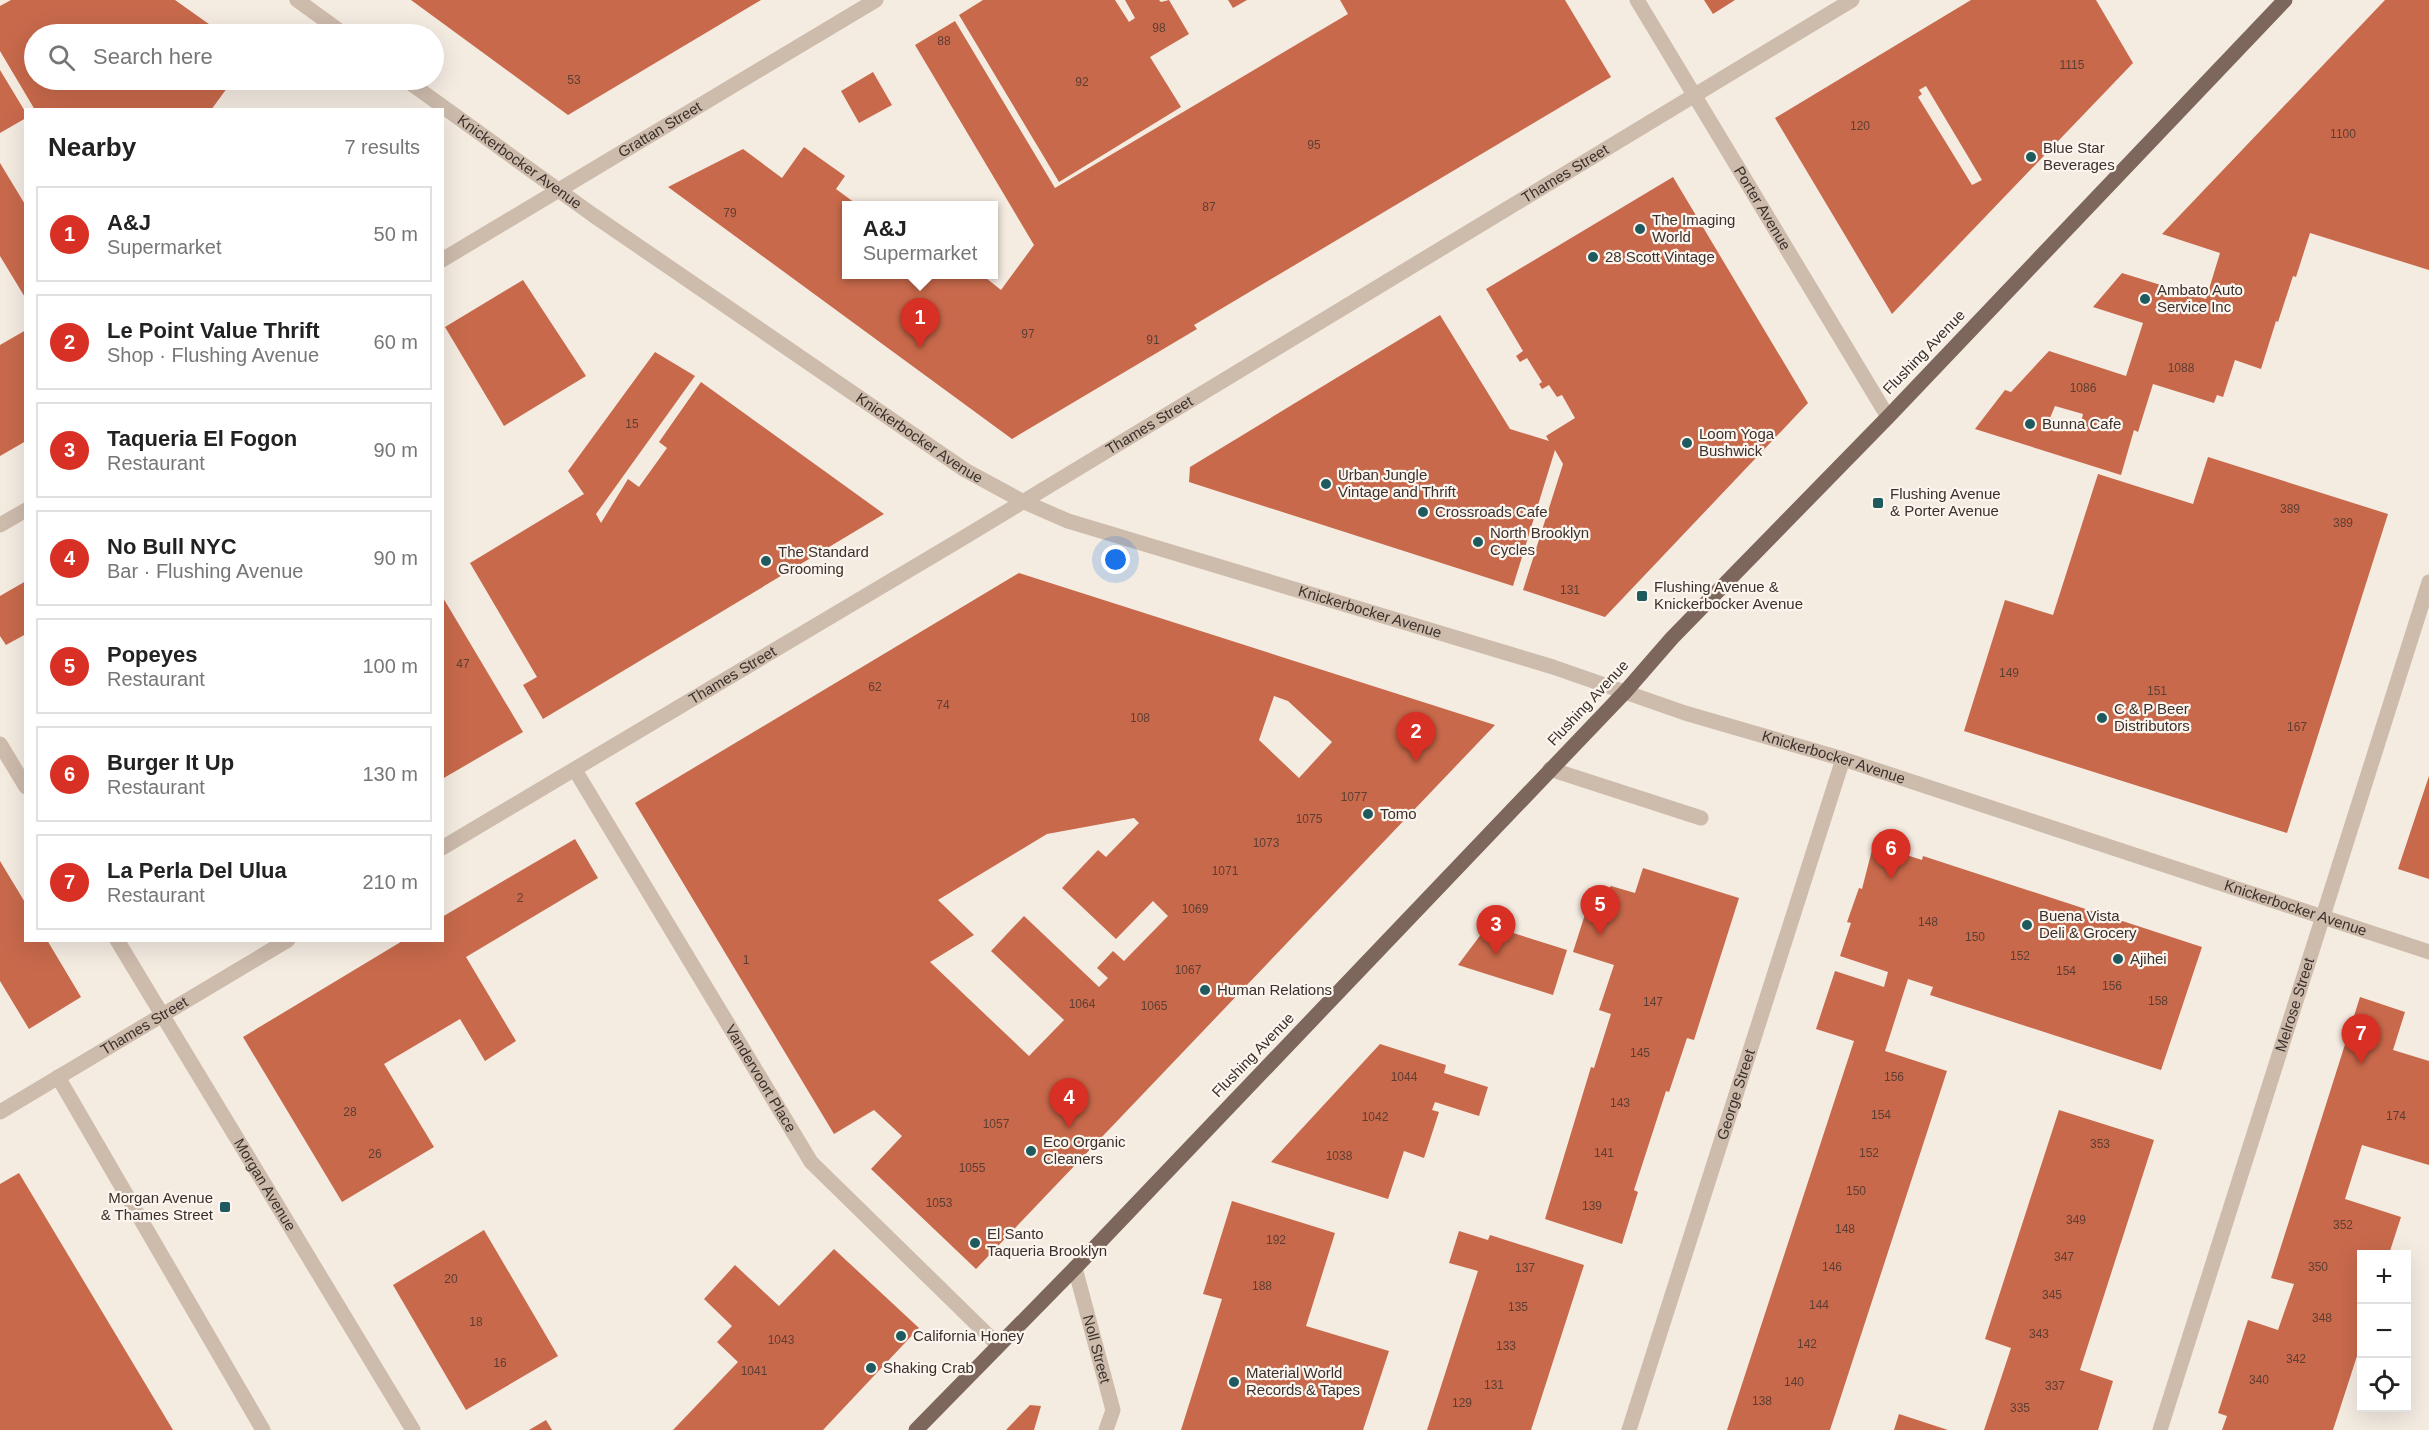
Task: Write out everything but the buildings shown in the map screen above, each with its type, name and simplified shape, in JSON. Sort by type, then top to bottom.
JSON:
[{"type":"main road","name":"Flushing Avenue","points":[[916,1430],[1075,1268],[1625,692],[1672,638],[1888,417],[2285,0]]},
{"type":"street","points":[[297,0],[330,24]]},
{"type":"street","name":"Grattan Street","points":[[444,259],[876,0]]},
{"type":"street","name":"Porter Avenue","points":[[1637,0],[1888,417]]},
{"type":"street","name":"Thames Street","points":[[444,847],[1852,0]]},
{"type":"street","name":"Knickerbocker Avenue","points":[[420,90],[558,190],[965,470],[1022,501],[1068,521],[1553,667],[1685,713],[1843,759],[2429,951]]},
{"type":"street","points":[[0,525],[24,511]]},
{"type":"street","name":"Melrose Street","points":[[2160,1430],[2425,610],[2429,582]]},
{"type":"street","points":[[0,744],[24,784]]},
{"type":"street","name":"George Street","points":[[1629,1430],[1843,759]]},
{"type":"street","points":[[1550,769],[1701,818]]},
{"type":"street","name":"Vandervoort Place","points":[[575,770],[811,1162],[998,1346]]},
{"type":"street","name":"Morgan Avenue","points":[[118,942],[412,1430]]},
{"type":"street","name":"Thames Street","points":[[0,1112],[285,942]]},
{"type":"street","points":[[58,1077],[263,1430]]},
{"type":"street","name":"Noll Street","points":[[1075,1268],[1113,1410],[1106,1430]]},
{"type":"place","name":"Blue Star Beverages","points":[[2031,157]]},
{"type":"place","name":"The Imaging World","points":[[1640,229]]},
{"type":"place","name":"28 Scott Vintage","points":[[1593,257]]},
{"type":"place","name":"Ambato Auto Service Inc","points":[[2145,299]]},
{"type":"place","name":"A&J","points":[[920,348]]},
{"type":"place","name":"Bunna Cafe","points":[[2030,424]]},
{"type":"place","name":"Loom Yoga Bushwick","points":[[1687,443]]},
{"type":"place","name":"Urban Jungle Vintage and Thrift","points":[[1326,484]]},
{"type":"place","name":"Flushing Avenue & Porter Avenue","points":[[1878,503]]},
{"type":"place","name":"Crossroads Cafe","points":[[1423,512]]},
{"type":"place","name":"North Brooklyn Cycles","points":[[1478,542]]},
{"type":"place","name":"The Standard Grooming","points":[[766,561]]},
{"type":"place","name":"Flushing Avenue & Knickerbocker Avenue","points":[[1642,596]]},
{"type":"place","name":"C & P Beer Distributors","points":[[2102,718]]},
{"type":"place","name":"Le Point Value Thrift","points":[[1416,762]]},
{"type":"place","name":"Tomo","points":[[1368,814]]},
{"type":"place","name":"Burger It Up","points":[[1891,879]]},
{"type":"place","name":"Buena Vista Deli & Grocery","points":[[2027,925]]},
{"type":"place","name":"Popeyes","points":[[1600,935]]},
{"type":"place","name":"Taqueria El Fogon","points":[[1496,955]]},
{"type":"place","name":"Ajihei","points":[[2118,959]]},
{"type":"place","name":"Human Relations","points":[[1205,990]]},
{"type":"place","name":"La Perla Del Ulua","points":[[2361,1064]]},
{"type":"place","name":"No Bull NYC","points":[[1069,1128]]},
{"type":"place","name":"Eco Organic Cleaners","points":[[1031,1151]]},
{"type":"place","name":"Morgan Avenue & Thames Street","points":[[225,1207]]},
{"type":"place","name":"El Santo Taqueria Brooklyn","points":[[975,1243]]},
{"type":"place","name":"California Honey","points":[[901,1336]]},
{"type":"place","name":"Shaking Crab","points":[[871,1368]]},
{"type":"place","name":"Material World Records & Tapes","points":[[1234,1382]]}]
